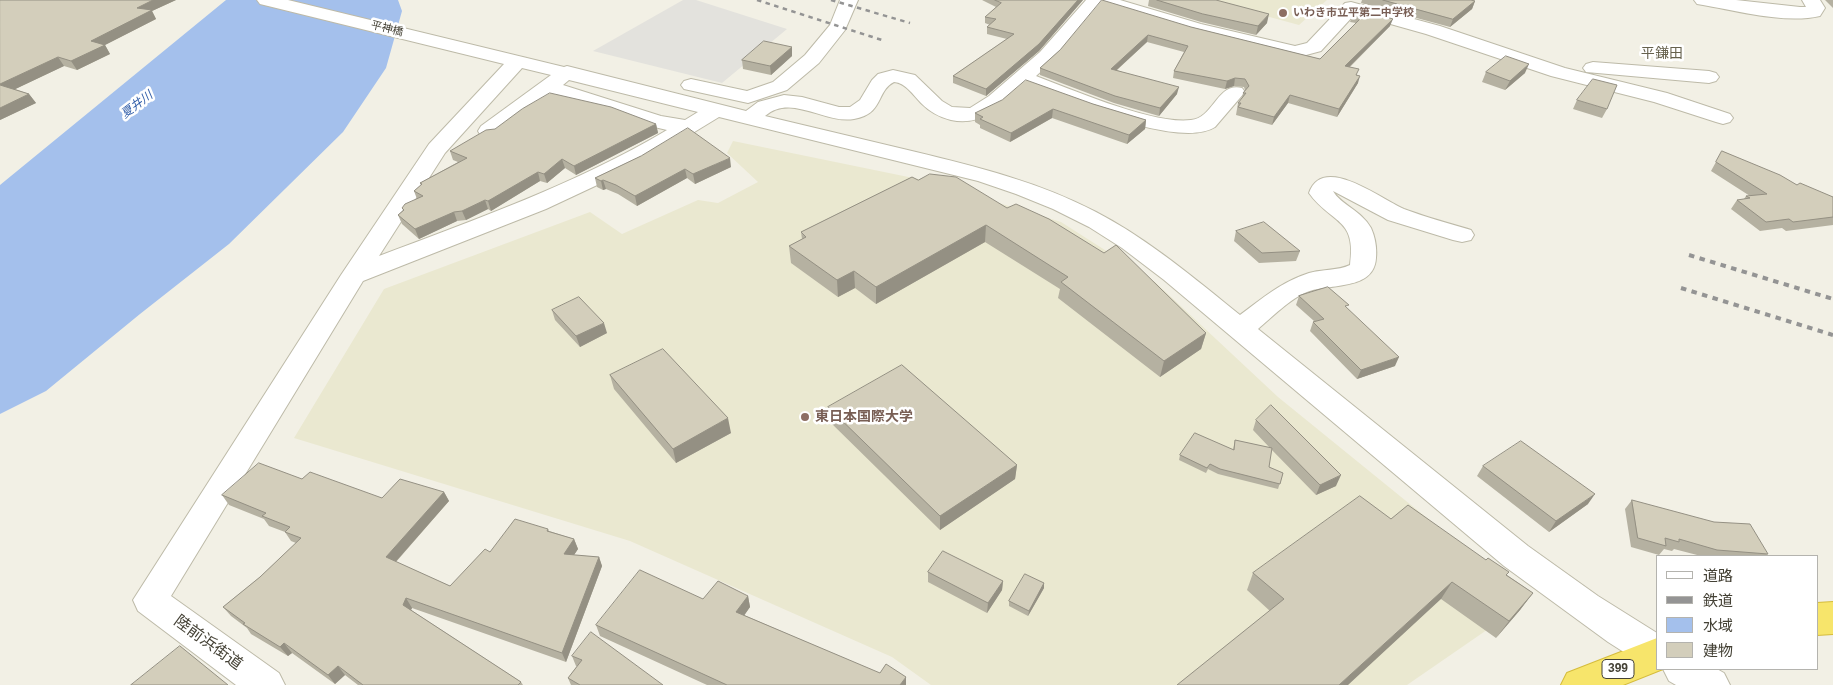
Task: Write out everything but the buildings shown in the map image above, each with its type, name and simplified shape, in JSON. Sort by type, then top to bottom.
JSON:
[{"type":"highway","points":[[1818,619],[1833,618]]},
{"type":"highway","name":"399","points":[[1580,685],[1656,654]]},
{"type":"street","name":"平神橋","points":[[266,0],[513,60],[559,79],[687,99],[748,97],[780,86],[812,59],[839,26],[849,0]]},
{"type":"street","points":[[750,118],[765,105],[792,100],[840,113],[859,112],[867,106],[880,82],[893,76],[903,77],[912,81],[933,105],[948,113],[963,115],[978,113],[1050,54],[1095,0]]},
{"type":"street","points":[[1100,0],[1196,28],[1296,52],[1314,47],[1351,7],[1433,30],[1590,82],[1660,97],[1723,118]]},
{"type":"street","points":[[1703,0],[1782,12],[1802,13],[1814,12],[1816,8],[1811,0]]},
{"type":"street","points":[[354,275],[438,149],[513,60]]},
{"type":"street","points":[[1534,63],[1709,77]]},
{"type":"street","points":[[1022,78],[1139,118],[1173,127],[1190,128],[1204,124],[1235,92]]},
{"type":"street","points":[[489,131],[559,79]]},
{"type":"street","points":[[354,275],[538,204],[634,159],[687,99],[716,110],[986,176],[1039,194],[1086,216],[1132,243],[1173,274],[1437,492],[1530,566],[1627,636],[1656,653]]},
{"type":"street","points":[[1240,329],[1295,287],[1318,279],[1348,276],[1362,269],[1365,251],[1357,224],[1327,201],[1321,193],[1326,185],[1344,186],[1388,211],[1462,235]]},
{"type":"street","name":"陸前浜街道","points":[[266,685],[150,600],[354,275]]},
{"type":"street","points":[[1684,670],[1711,685]]},
{"type":"shaded area","points":[[683,0],[696,0],[787,29],[722,83],[593,51]]},
{"type":"shaded area","name":"いわき市立平第二中学校","points":[[1207,0],[1327,0],[1299,25]]},
{"type":"shaded area","name":"東日本国際大学","points":[[733,141],[923,180],[1061,222],[1155,282],[1278,397],[1512,587],[1510,614],[1407,685],[931,685],[892,657],[630,541],[294,438],[384,289],[590,212],[622,234],[698,200],[718,203],[758,182],[727,153]]},
{"type":"water","name":"夏井川","points":[[226,0],[398,0],[402,11],[386,68],[343,132],[229,244],[46,391],[0,414],[0,185]]},
{"type":"railway","points":[[757,0],[885,41]]},
{"type":"railway","points":[[831,0],[910,23]]},
{"type":"railway","points":[[1689,255],[1833,299]]},
{"type":"railway","points":[[1681,288],[1833,335]]},
{"type":"place","name":"いわき市立平第二中学校","points":[[1283,13]]},
{"type":"place","name":"東日本国際大学","points":[[805,417]]},
{"type":"district","name":"平鎌田","points":[[1662,54]]}]
